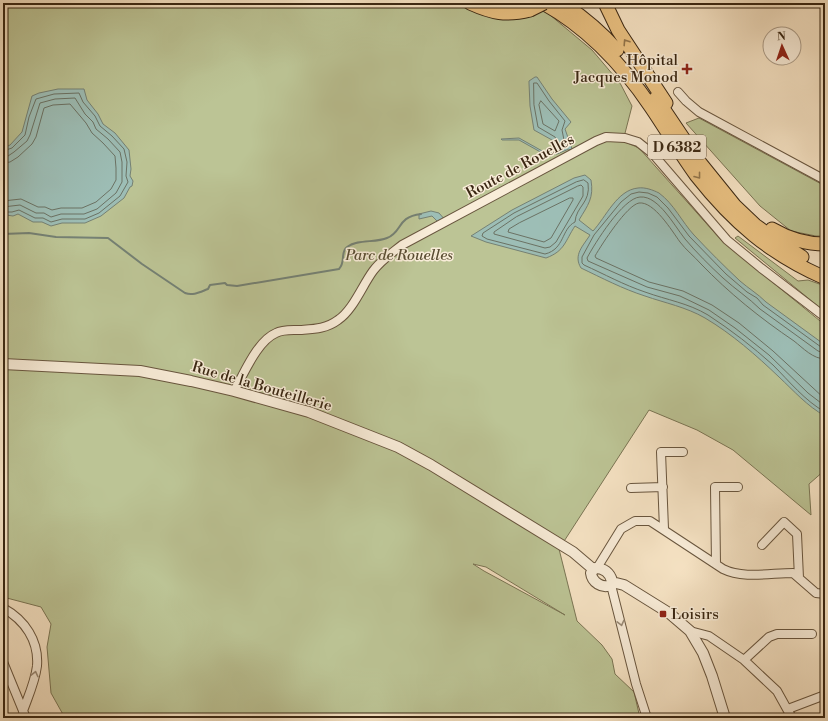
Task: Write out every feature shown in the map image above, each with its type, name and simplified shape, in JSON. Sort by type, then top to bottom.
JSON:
[{"type":"highway","points":[[470,3],[488,11],[503,14],[516,14],[530,10],[543,3]]},
{"type":"highway","name":"D 6382","points":[[543,3],[569,19],[601,46],[623,68],[696,174],[727,211],[754,236],[777,252],[803,268],[825,278]]},
{"type":"highway","name":"D 6382","points":[[562,3],[576,12],[605,37],[630,63],[657,99],[700,162],[735,206],[755,225],[774,239],[806,260],[825,268]]},
{"type":"highway","points":[[606,3],[618,30],[669,108],[700,162],[767,226],[786,237],[806,243],[825,244]]},
{"type":"street","points":[[678,92],[699,112],[825,180]]},
{"type":"street","name":"Route de Rouelles","points":[[234,391],[256,351],[266,339],[276,333],[286,330],[319,328],[337,321],[346,313],[374,270],[387,256],[402,245],[606,137],[625,138],[638,142],[653,154],[727,240],[760,268],[825,317]]},
{"type":"street","name":"Rue de la Bouteillerie","points":[[3,364],[140,371],[234,391],[309,412],[398,447],[431,465],[573,552],[595,568]]},
{"type":"street","points":[[664,529],[662,452],[683,452]]},
{"type":"street","points":[[631,488],[663,487]]},
{"type":"street","points":[[716,564],[715,488],[738,487]]},
{"type":"street","points":[[725,718],[703,653],[690,631],[669,613],[624,585],[612,584],[606,587],[596,583],[591,576],[591,573],[621,529],[635,520],[650,521],[732,573],[793,573],[816,593],[825,594]]},
{"type":"street","points":[[762,545],[784,522],[797,534],[799,578]]},
{"type":"street","points":[[595,568],[604,569],[611,576],[636,684],[647,718]]},
{"type":"street","points":[[3,608],[11,612],[20,620],[29,632],[35,644],[37,668],[25,715]]},
{"type":"street","points":[[690,631],[709,636],[744,660],[777,691],[792,718]]},
{"type":"street","points":[[744,660],[769,637],[777,634],[812,634]]},
{"type":"street","points":[[3,662],[25,715]]},
{"type":"street","points":[[788,709],[825,695]]},
{"type":"green space","name":"Parc de Rouelles","points":[[3,3],[456,3],[491,16],[509,19],[526,17],[544,10],[592,50],[620,83],[632,106],[623,141],[639,148],[722,241],[825,325],[825,470],[809,484],[811,515],[733,450],[697,430],[649,410],[559,549],[577,621],[602,645],[612,659],[615,674],[634,692],[640,718],[65,718],[51,693],[47,647],[51,624],[41,607],[3,597]],"holes":[[[473,564],[486,567],[565,615]]]},
{"type":"green space","points":[[699,118],[825,186],[825,236],[816,236],[791,231],[760,206],[686,123]]},
{"type":"green space","points":[[738,236],[798,281],[808,280],[825,286],[825,312],[735,238]]},
{"type":"water","points":[[537,77],[552,99],[571,122],[565,129],[572,149],[570,150],[569,149],[557,154],[544,154],[519,140],[501,139],[519,138],[544,152],[557,152],[552,140],[534,130],[530,106],[529,81]]},
{"type":"water","points":[[58,89],[84,89],[87,100],[98,114],[103,124],[115,133],[129,150],[131,169],[130,176],[133,181],[132,186],[124,198],[101,216],[85,223],[62,223],[51,226],[42,222],[33,222],[18,214],[13,216],[6,215],[3,217],[3,148],[10,145],[22,132],[32,96]]},
{"type":"water","points":[[585,175],[591,180],[592,192],[588,205],[579,220],[593,231],[612,205],[624,194],[638,188],[649,189],[659,193],[674,208],[694,235],[740,281],[825,345],[825,416],[806,403],[744,345],[705,318],[683,308],[629,290],[581,268],[578,255],[590,235],[575,226],[561,249],[546,258],[486,242],[471,236],[512,210],[574,178]]},
{"type":"water","points":[[431,211],[439,213],[446,221],[440,224],[432,216],[419,219],[419,214]]},
{"type":"waterway","points":[[3,234],[29,233],[56,237],[108,238],[142,264],[185,293],[191,294],[208,289],[210,285],[225,283],[227,285],[237,286],[339,269],[347,247],[356,243],[387,238],[396,232],[403,221],[407,218],[421,214]]},
{"type":"place","name":"Hôpital Jacques Monod","points":[[687,69]]},
{"type":"place","name":"Loisirs","points":[[663,614]]}]
